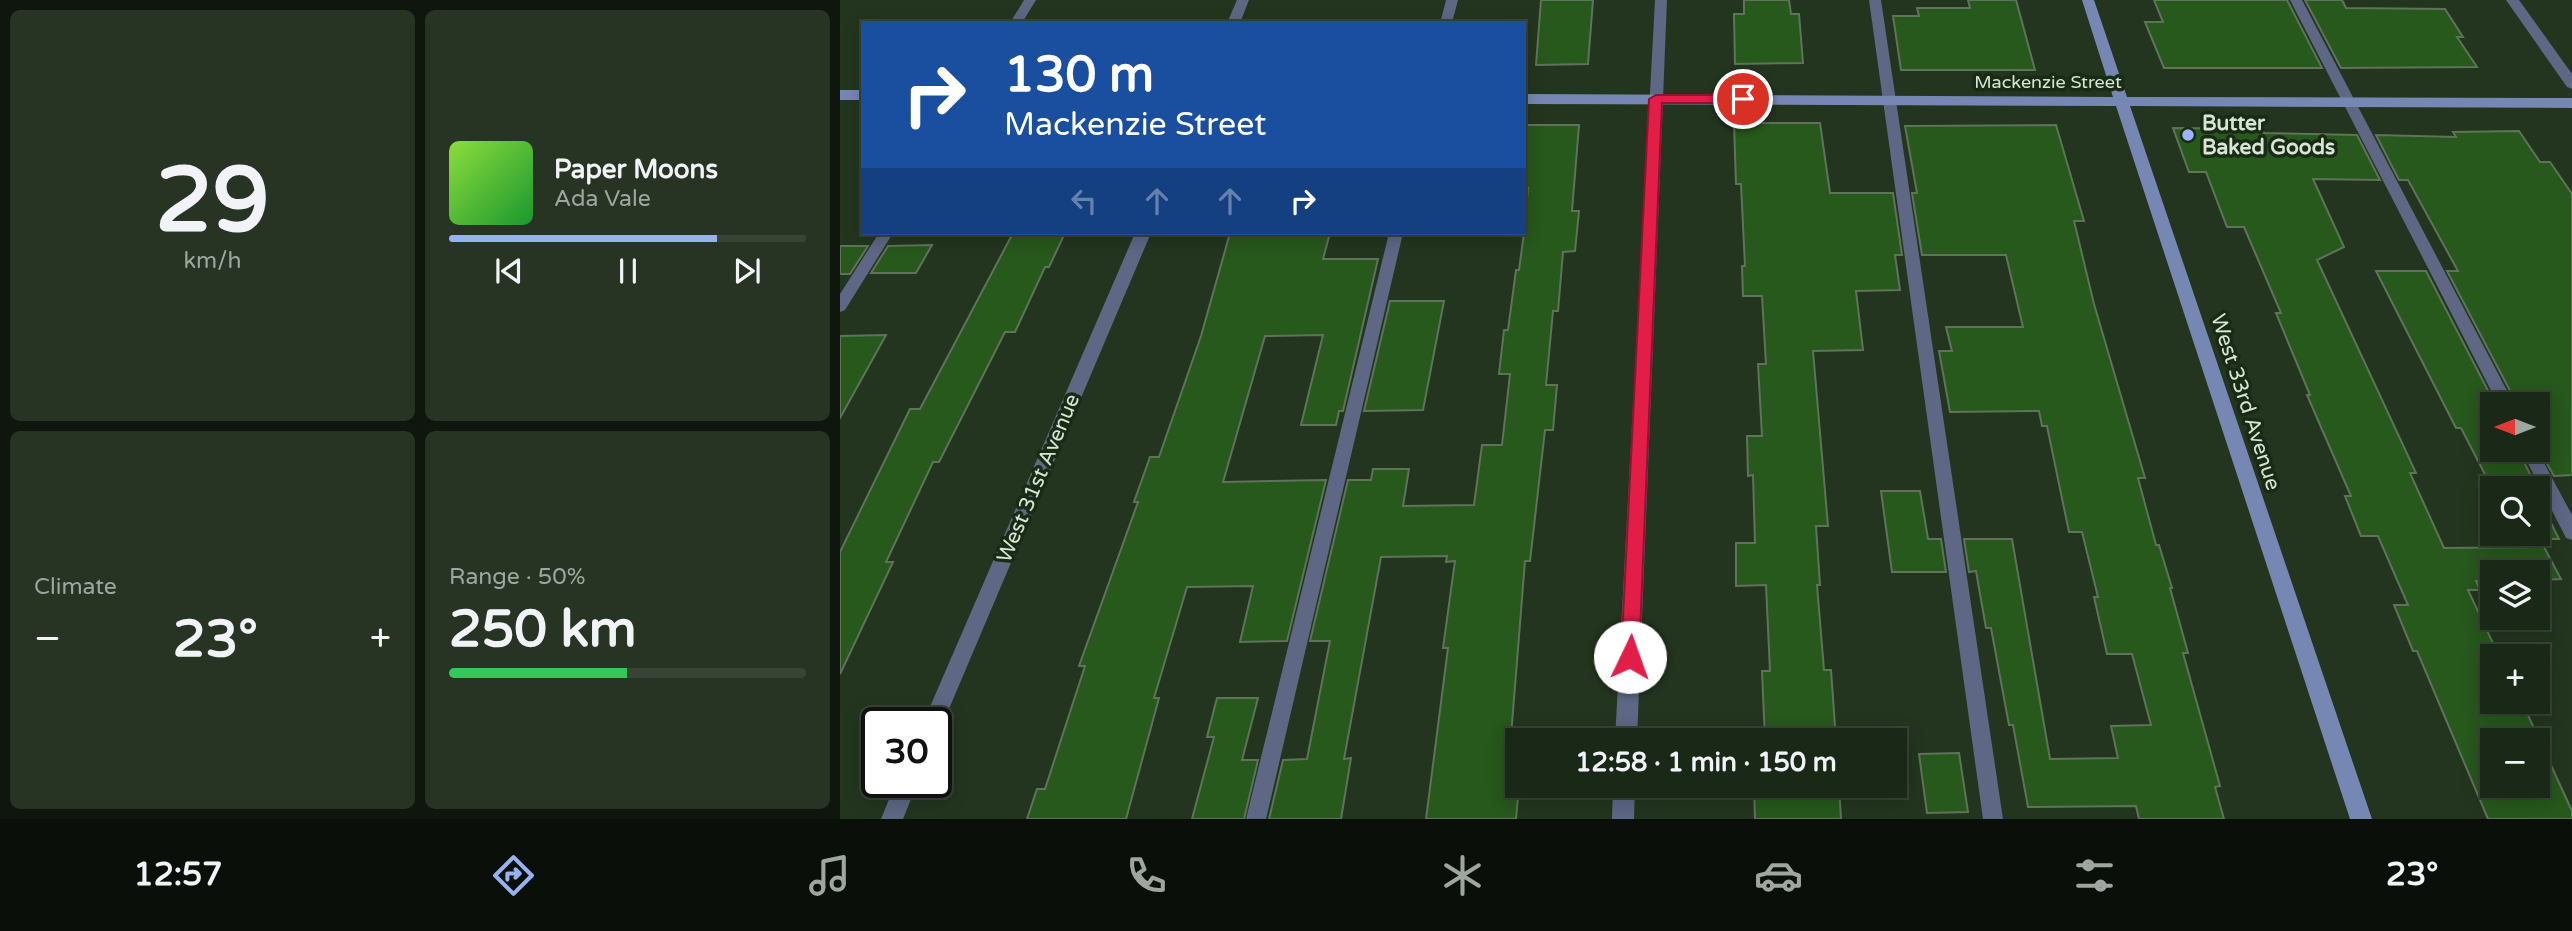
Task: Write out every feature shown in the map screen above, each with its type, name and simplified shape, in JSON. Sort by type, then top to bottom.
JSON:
[{"type":"street","points":[[1234,21],[1243,0]]},
{"type":"street","points":[[1627,728],[1661,0]]},
{"type":"street","name":"West 33rd Avenue","points":[[2088,0],[2361,819]]},
{"type":"street","points":[[2512,0],[2572,84]]},
{"type":"street","points":[[840,95],[861,95]]},
{"type":"street","name":"Mackenzie Street","points":[[1526,99],[2572,103]]},
{"type":"street","name":"West 31st Avenue","points":[[940,707],[1142,235]]},
{"type":"street","points":[[892,819],[901,798]]},
{"type":"street","points":[[1623,819],[1624,798]]},
{"type":"lane","points":[[1017,21],[1030,0]]},
{"type":"lane","points":[[1447,21],[1452,0]]},
{"type":"lane","points":[[1875,0],[1993,819]]},
{"type":"lane","points":[[2296,0],[2500,392]]},
{"type":"lane","points":[[840,306],[885,235]]},
{"type":"lane","points":[[1256,819],[1396,235]]},
{"type":"lane","points":[[2535,462],[2572,532]]},
{"type":"building","points":[[1541,0],[1593,0],[1588,64],[1536,65]]},
{"type":"building","points":[[1744,0],[1789,0],[1791,14],[1799,14],[1803,63],[1735,64],[1734,14],[1744,14]]},
{"type":"building","points":[[1968,0],[2016,0],[2035,70],[1901,70],[1893,16],[1919,16],[1917,8],[1970,8]]},
{"type":"building","points":[[2154,0],[2287,0],[2322,68],[2164,68],[2145,22],[2163,22]]},
{"type":"building","points":[[2305,0],[2342,0],[2346,8],[2445,9],[2463,37],[2457,37],[2477,67],[2341,68]]},
{"type":"building","points":[[1734,123],[1820,123],[1830,193],[1893,193],[1902,255],[1895,255],[1900,290],[1856,291],[1863,350],[1813,351],[1828,526],[1816,526],[1820,585],[1817,585],[1824,670],[1831,670],[1835,728],[1764,728],[1762,671],[1770,671],[1766,585],[1736,586],[1736,543],[1755,543],[1753,475],[1748,476],[1747,436],[1762,436],[1758,364],[1766,364],[1762,296],[1743,296],[1742,266],[1745,266],[1741,184],[1736,184]]},
{"type":"building","points":[[1526,125],[1579,125],[1572,211],[1579,211],[1575,251],[1563,252],[1558,311],[1553,311],[1546,385],[1557,385],[1553,430],[1545,430],[1530,561],[1525,561],[1512,728],[1505,728],[1505,798],[1518,798],[1516,819],[1426,819],[1448,648],[1443,648],[1455,561],[1446,562],[1447,556],[1381,557],[1344,759],[1351,758],[1341,819],[1269,819],[1283,760],[1307,759],[1330,641],[1310,641],[1348,480],[1371,480],[1373,469],[1409,469],[1403,506],[1474,505],[1482,445],[1502,445],[1510,374],[1499,374],[1504,330],[1508,330],[1516,270],[1519,270],[1524,235],[1526,235]]},
{"type":"building","points":[[2056,125],[2084,221],[2074,221],[2094,304],[2145,478],[2138,478],[2156,545],[2159,545],[2172,588],[2188,653],[2183,653],[2220,786],[2215,787],[2224,819],[2139,819],[2136,806],[2028,807],[1991,628],[1986,628],[1976,571],[1969,572],[1964,539],[2012,539],[2050,759],[2118,758],[2111,726],[2151,725],[2132,654],[2107,654],[2094,597],[2098,597],[2082,532],[2069,532],[2047,426],[2042,426],[2039,411],[1950,412],[1939,351],[1952,351],[1946,327],[2023,327],[2006,255],[1922,255],[1912,193],[1917,193],[1905,126]]},
{"type":"building","points":[[2173,128],[2262,129],[2264,133],[2357,135],[2380,180],[2313,179],[2344,247],[2317,260],[2416,473],[2410,473],[2444,548],[2544,547],[2561,579],[2550,579],[2550,560],[2480,560],[2480,581],[2476,581],[2480,590],[2468,590],[2480,616],[2480,630],[2487,630],[2493,644],[2480,644],[2480,714],[2528,714],[2534,728],[2480,728],[2480,798],[2550,798],[2550,763],[2572,811],[2572,819],[2488,819],[2417,651],[2413,651],[2394,605],[2408,605],[2378,536],[2361,536],[2345,496],[2351,496],[2307,395],[2310,395],[2276,313],[2281,313],[2244,227],[2227,227],[2206,172],[2189,172]]},
{"type":"building","points":[[2519,131],[2540,162],[2550,162],[2572,194],[2572,475],[2554,476],[2546,462],[2550,462],[2550,392],[2511,392],[2447,271],[2458,271],[2408,180],[2399,180],[2376,135],[2456,137],[2453,132]]},
{"type":"building","points":[[1012,235],[1064,235],[1049,267],[1045,267],[1015,332],[1005,332],[939,462],[933,462],[886,562],[893,562],[840,674],[840,552],[910,409],[920,409]]},
{"type":"building","points":[[1229,235],[1329,235],[1323,259],[1378,259],[1343,411],[1339,411],[1336,425],[1301,425],[1323,335],[1265,336],[1223,482],[1326,480],[1287,641],[1240,642],[1253,586],[1187,587],[1154,698],[1159,698],[1126,819],[1027,819],[1037,789],[1045,789],[1085,666],[1079,666],[1138,502],[1134,502],[1150,457],[1159,457],[1201,336]]},
{"type":"building","points":[[932,245],[916,273],[871,273],[888,246]]},
{"type":"building","points":[[840,246],[868,246],[850,274],[840,274]]},
{"type":"building","points":[[2376,271],[2426,271],[2489,392],[2480,392],[2480,462],[2524,462],[2531,476],[2486,476],[2461,428],[2456,428]]},
{"type":"building","points":[[1390,301],[1444,301],[1423,410],[1364,411]]},
{"type":"building","points":[[886,335],[840,418],[840,336]]},
{"type":"building","points":[[1881,491],[1920,491],[1928,539],[1941,539],[1946,572],[1892,572]]},
{"type":"building","points":[[2550,521],[2559,539],[2550,539]]},
{"type":"building","points":[[1217,698],[1258,698],[1242,760],[1258,760],[1244,819],[1192,819],[1214,737],[1207,737]]},
{"type":"building","points":[[1959,753],[1968,812],[1927,813],[1919,754]]},
{"type":"building","points":[[1754,798],[1840,798],[1841,819],[1755,819]]},
{"type":"place","name":"Butter Baked Goods","points":[[2188,135]]},
{"type":"route","points":[[1630,657],[1656,99],[1743,99]]}]
